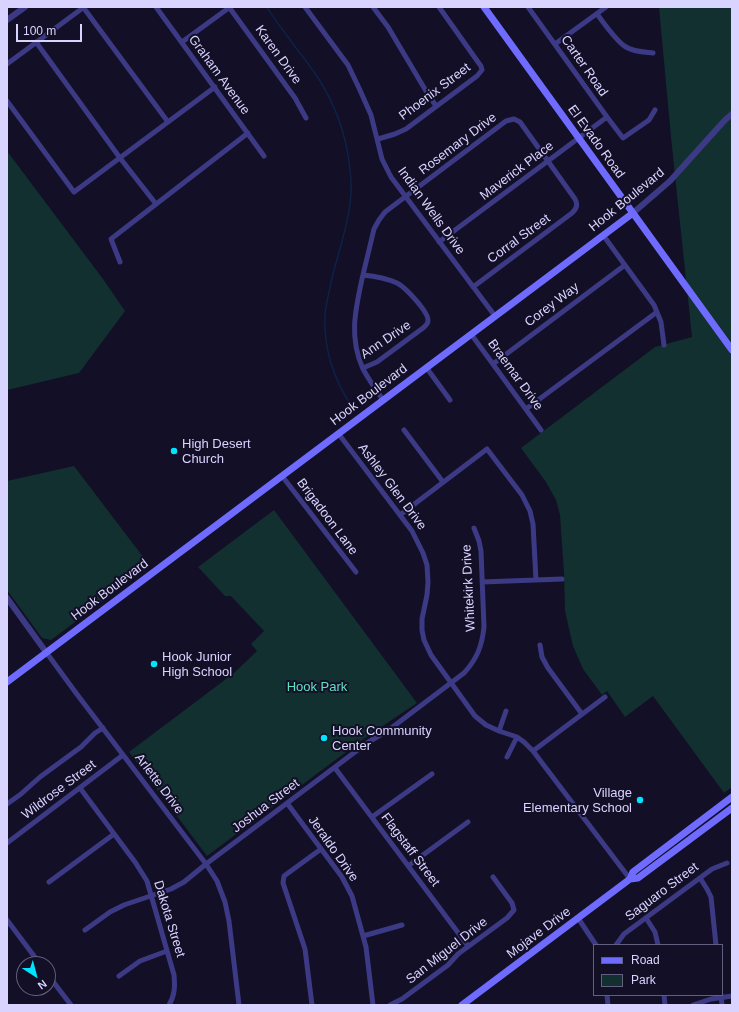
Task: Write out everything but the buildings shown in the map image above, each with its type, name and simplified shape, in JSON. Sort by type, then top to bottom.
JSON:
[{"type":"main road","name":"El Evado Road","points":[[484,7],[732,350]]},
{"type":"main road","name":"Hook Boulevard","points":[[7,682],[633,213]]},
{"type":"main road","name":"Mojave Drive","points":[[630,879],[633,872],[732,797]]},
{"type":"main road","name":"Mojave Drive","points":[[462,1005],[630,879],[638,878],[732,808]]},
{"type":"street","points":[[7,20],[25,7]]},
{"type":"street","points":[[7,64],[83,7],[168,122]]},
{"type":"street","name":"Graham Avenue","points":[[156,7],[264,156]]},
{"type":"street","points":[[182,42],[230,7]]},
{"type":"street","name":"Karen Drive","points":[[230,7],[295,98],[306,118]]},
{"type":"street","name":"Indian Wells Drive","points":[[305,7],[348,66],[370,115],[378,139],[382,159],[391,176],[495,316]]},
{"type":"street","points":[[373,7],[388,27],[436,106]]},
{"type":"street","name":"Phoenix Street","points":[[378,139],[406,129],[477,76],[482,70],[481,66],[439,7]]},
{"type":"street","name":"Carter Road","points":[[528,7],[623,138],[649,120],[655,110]]},
{"type":"street","points":[[555,44],[606,7]]},
{"type":"street","points":[[597,14],[612,35],[626,47],[640,52],[653,53]]},
{"type":"street","points":[[36,42],[120,158],[156,204]]},
{"type":"street","points":[[7,101],[74,192],[214,87]]},
{"type":"street","name":"Hook Boulevard","points":[[633,213],[670,181],[732,114]]},
{"type":"street","name":"Maverick Place","points":[[439,242],[607,117]]},
{"type":"street","name":"Rosemary Drive","points":[[383,400],[363,368],[356,343],[354,328],[356,308],[363,275],[374,229],[379,220],[385,212],[506,121],[514,119],[520,122],[548,161]]},
{"type":"street","points":[[120,262],[110,239],[248,133]]},
{"type":"street","name":"Corral Street","points":[[473,287],[572,213],[577,207],[575,199],[548,161]]},
{"type":"street","points":[[604,235],[658,312],[664,345]]},
{"type":"street","name":"Corey Way","points":[[493,364],[625,265]]},
{"type":"street","name":"Ann Drive","points":[[363,275],[395,282],[404,287],[427,315],[428,320],[427,325],[377,362],[363,368]]},
{"type":"street","points":[[526,409],[658,312]]},
{"type":"street","name":"Braemar Drive","points":[[471,334],[541,430]]},
{"type":"street","points":[[426,367],[450,400]]},
{"type":"street","points":[[404,430],[443,482]]},
{"type":"street","name":"Ashley Glen Drive","points":[[338,433],[418,541],[427,565],[428,582],[422,619],[422,630],[424,640],[431,655],[475,716],[486,725],[517,737],[533,751],[630,879]]},
{"type":"street","points":[[400,515],[487,449],[522,495],[530,511],[533,524],[536,580]]},
{"type":"street","name":"Brigadoon Lane","points":[[282,476],[356,572]]},
{"type":"street","name":"Whitekirk Drive","points":[[451,683],[471,666],[480,650],[483,638],[484,627],[480,551],[479,542],[474,528]]},
{"type":"street","points":[[482,582],[562,579]]},
{"type":"street","name":"Arlette Drive","points":[[7,598],[206,864],[217,881],[225,902],[229,921],[239,1005]]},
{"type":"street","points":[[540,645],[542,657],[548,668],[582,714]]},
{"type":"street","name":"Joshua Street","points":[[85,930],[110,912],[124,905],[171,889],[184,882],[367,743],[390,729],[451,683]]},
{"type":"street","points":[[533,751],[605,697]]},
{"type":"street","points":[[499,731],[506,711]]},
{"type":"street","points":[[7,804],[40,777],[81,747],[95,733],[103,728]]},
{"type":"street","points":[[507,757],[517,737]]},
{"type":"street","name":"Wildrose Street","points":[[7,843],[124,755]]},
{"type":"street","name":"Flagstaff Street","points":[[335,768],[468,946]]},
{"type":"street","points":[[372,817],[432,774]]},
{"type":"street","name":"Dakota Street","points":[[80,788],[140,869],[147,882],[174,975],[174,994],[169,1005]]},
{"type":"street","name":"Jeraldo Drive","points":[[288,803],[342,877],[352,896],[366,948],[373,1005]]},
{"type":"street","points":[[408,866],[468,822]]},
{"type":"street","points":[[49,882],[114,834]]},
{"type":"street","points":[[312,1005],[305,949],[283,883],[284,876],[321,849]]},
{"type":"street","name":"Saguaro Street","points":[[617,944],[624,934],[712,868],[727,863]]},
{"type":"street","name":"San Miguel Drive","points":[[390,1005],[402,999],[448,965],[458,954],[507,918],[514,910],[512,903],[493,877]]},
{"type":"street","points":[[700,878],[708,888],[711,896],[716,944]]},
{"type":"street","points":[[578,918],[595,944]]},
{"type":"street","points":[[646,918],[655,932],[658,944]]},
{"type":"street","points":[[7,920],[34,956]]},
{"type":"street","points":[[363,936],[402,925]]},
{"type":"street","points":[[119,976],[140,961],[168,951]]},
{"type":"street","points":[[56,985],[71,1005]]},
{"type":"street","points":[[693,1005],[721,996],[732,996]]},
{"type":"street","points":[[721,996],[722,1005]]},
{"type":"green space","points":[[659,7],[732,7],[732,787],[724,793],[653,696],[625,717],[607,691],[602,695],[583,669],[573,646],[565,611],[560,515],[556,500],[546,482],[521,448],[655,347],[692,337]]},
{"type":"green space","points":[[7,151],[103,279],[125,311],[79,373],[7,390]]},
{"type":"green space","points":[[74,466],[150,566],[51,640],[42,638],[7,590],[7,481]]},
{"type":"green space","name":"Hook Park","points":[[274,510],[417,703],[362,740],[207,856],[129,752],[234,673],[257,651],[251,644],[264,631],[231,596],[225,596],[198,567]]},
{"type":"waterway","points":[[267,7],[314,71],[325,90],[339,120],[347,151],[351,181],[350,204],[328,298],[325,313],[325,326],[331,364],[341,388],[354,410]]},
{"type":"place","name":"High Desert Church","points":[[174,451]]},
{"type":"place","name":"Hook Junior High School","points":[[154,664]]},
{"type":"place","name":"Hook Community Center","points":[[324,738]]},
{"type":"place","name":"Village Elementary School","points":[[640,800]]}]
